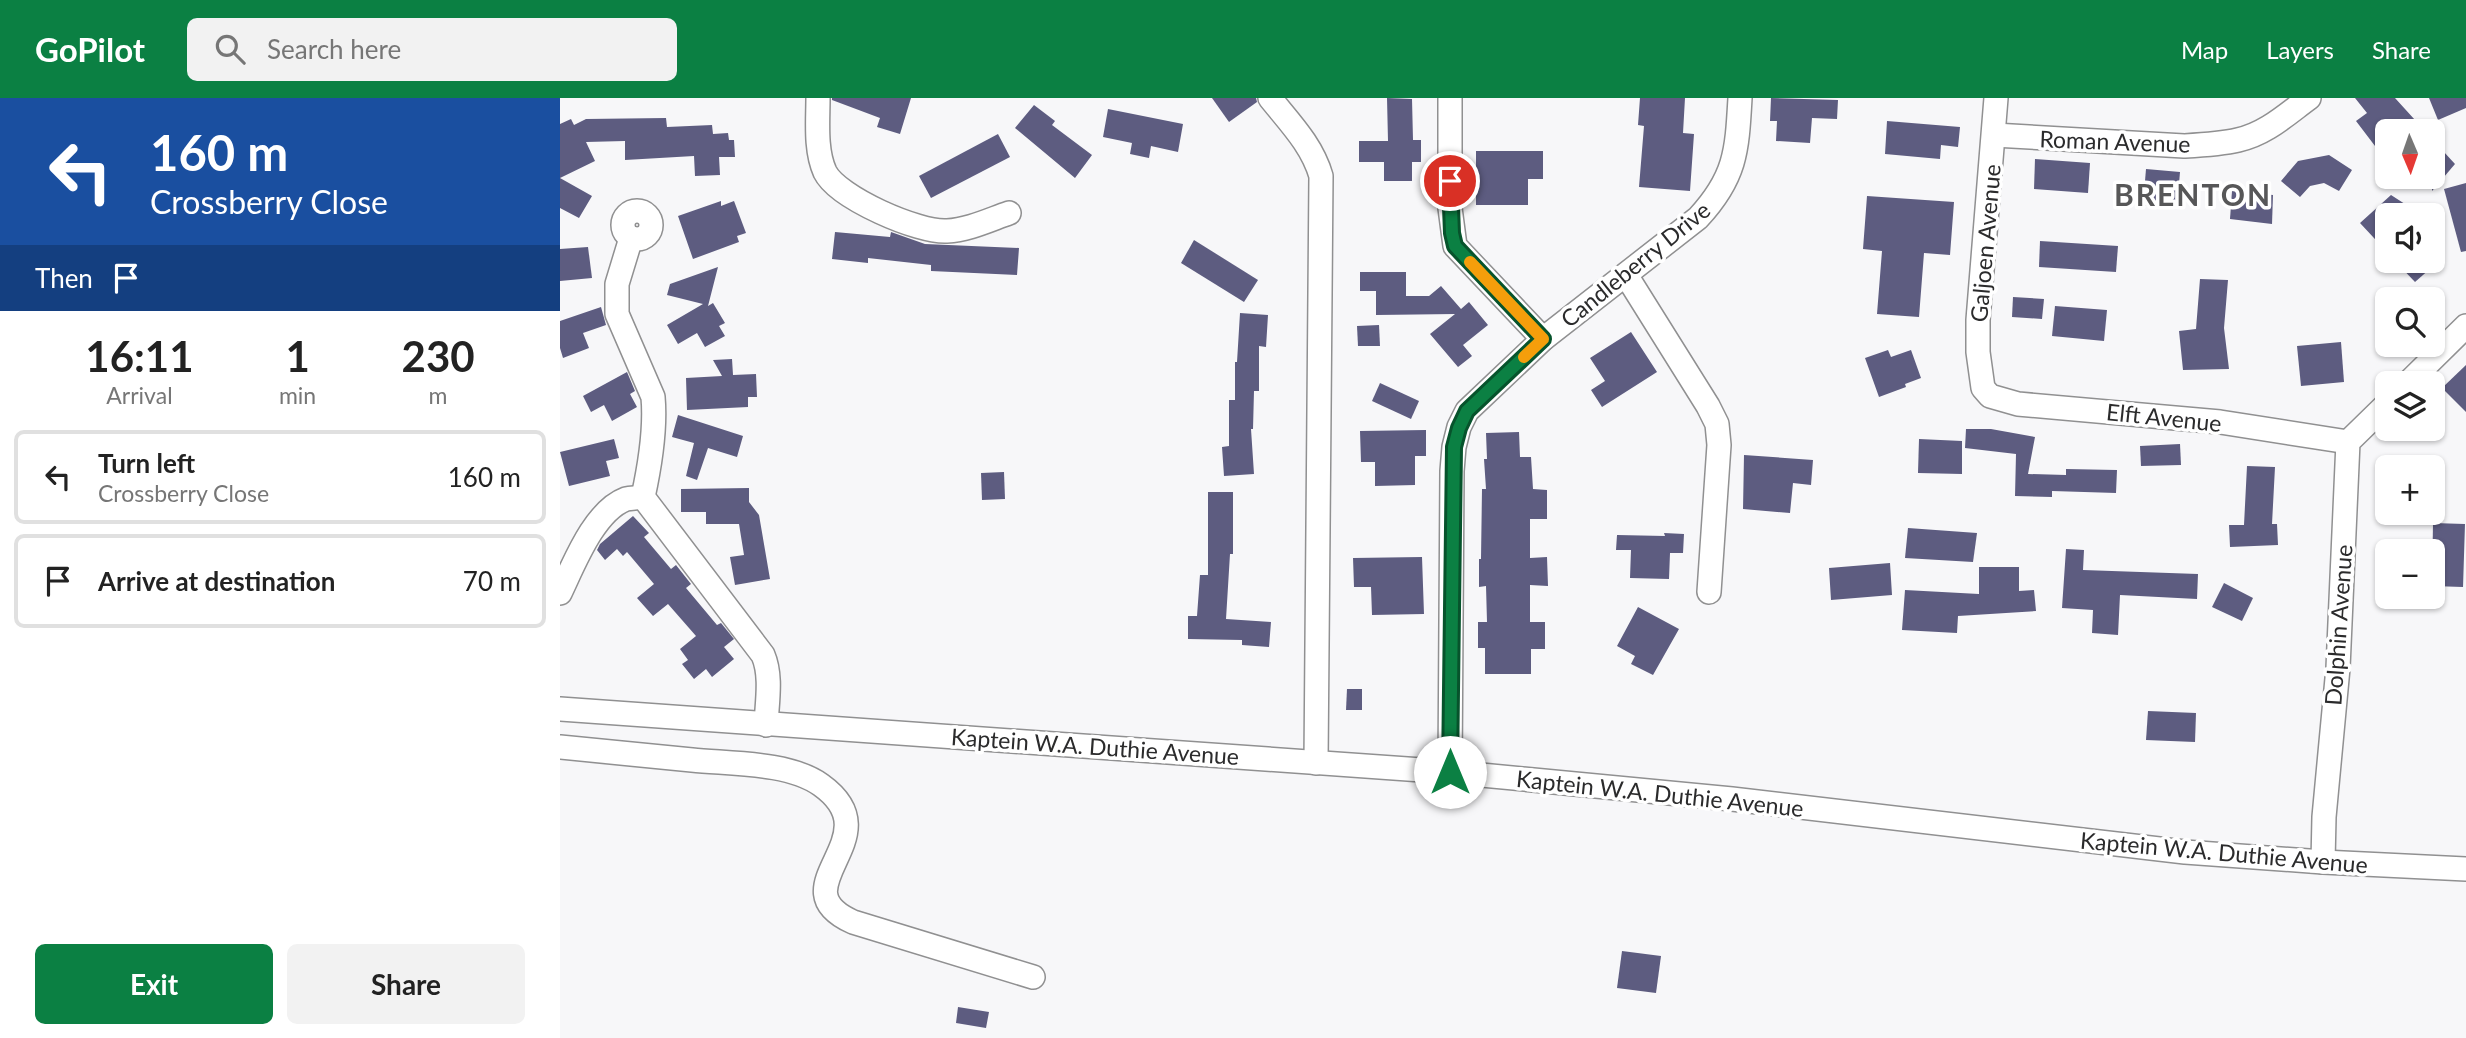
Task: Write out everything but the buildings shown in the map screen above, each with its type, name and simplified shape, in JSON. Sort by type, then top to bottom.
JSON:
[{"type":"street","points":[[818,98],[818,141],[824,171],[832,182],[845,192],[903,223],[938,232],[961,229],[1009,213]]},
{"type":"street","points":[[1270,98],[1308,145],[1316,158],[1321,176],[1316,763]]},
{"type":"street","points":[[1450,98],[1450,208],[1455,246],[1543,339]]},
{"type":"street","name":"Candleberry Drive","points":[[1450,772],[1454,447],[1459,428],[1467,411],[1543,339],[1698,218],[1715,200],[1729,176],[1737,148],[1740,98]]},
{"type":"street","name":"Galjoen Avenue","points":[[1983,388],[1978,352],[1978,320],[1996,98]]},
{"type":"street","name":"Roman Avenue","points":[[1994,135],[2184,146],[2214,144],[2241,139],[2262,130],[2309,98]]},
{"type":"street","points":[[631,238],[617,284],[617,314],[653,397],[649,469],[643,497],[763,655],[768,682],[766,725]]},
{"type":"street","points":[[1626,275],[1717,424],[1709,592]]},
{"type":"street","points":[[2420,371],[2466,326]]},
{"type":"street","name":"Elft Avenue","points":[[1983,388],[1990,396],[2018,404],[2220,422],[2348,442]]},
{"type":"street","points":[[2348,442],[2375,416]]},
{"type":"street","name":"Dolphin Avenue","points":[[2323,862],[2324,817],[2338,668],[2348,442]]},
{"type":"street","points":[[560,593],[597,524],[620,503],[627,499],[643,497]]},
{"type":"street","name":"Kaptein W.A. Duthie Avenue","points":[[560,709],[1450,772],[1732,799],[2172,850],[2323,862],[2466,869]]},
{"type":"street","points":[[560,747],[767,767],[803,775],[822,786],[838,801],[845,813],[847,827],[841,852],[824,886],[828,906],[837,915],[1033,977]]},
{"type":"slow traffic","points":[[1470,262],[1543,339],[1524,357]]},
{"type":"district","name":"BRENTON","points":[[2193,194]]},
{"type":"route","points":[[1450,181],[1455,246],[1543,339],[1467,411],[1454,447],[1450,772]]}]
